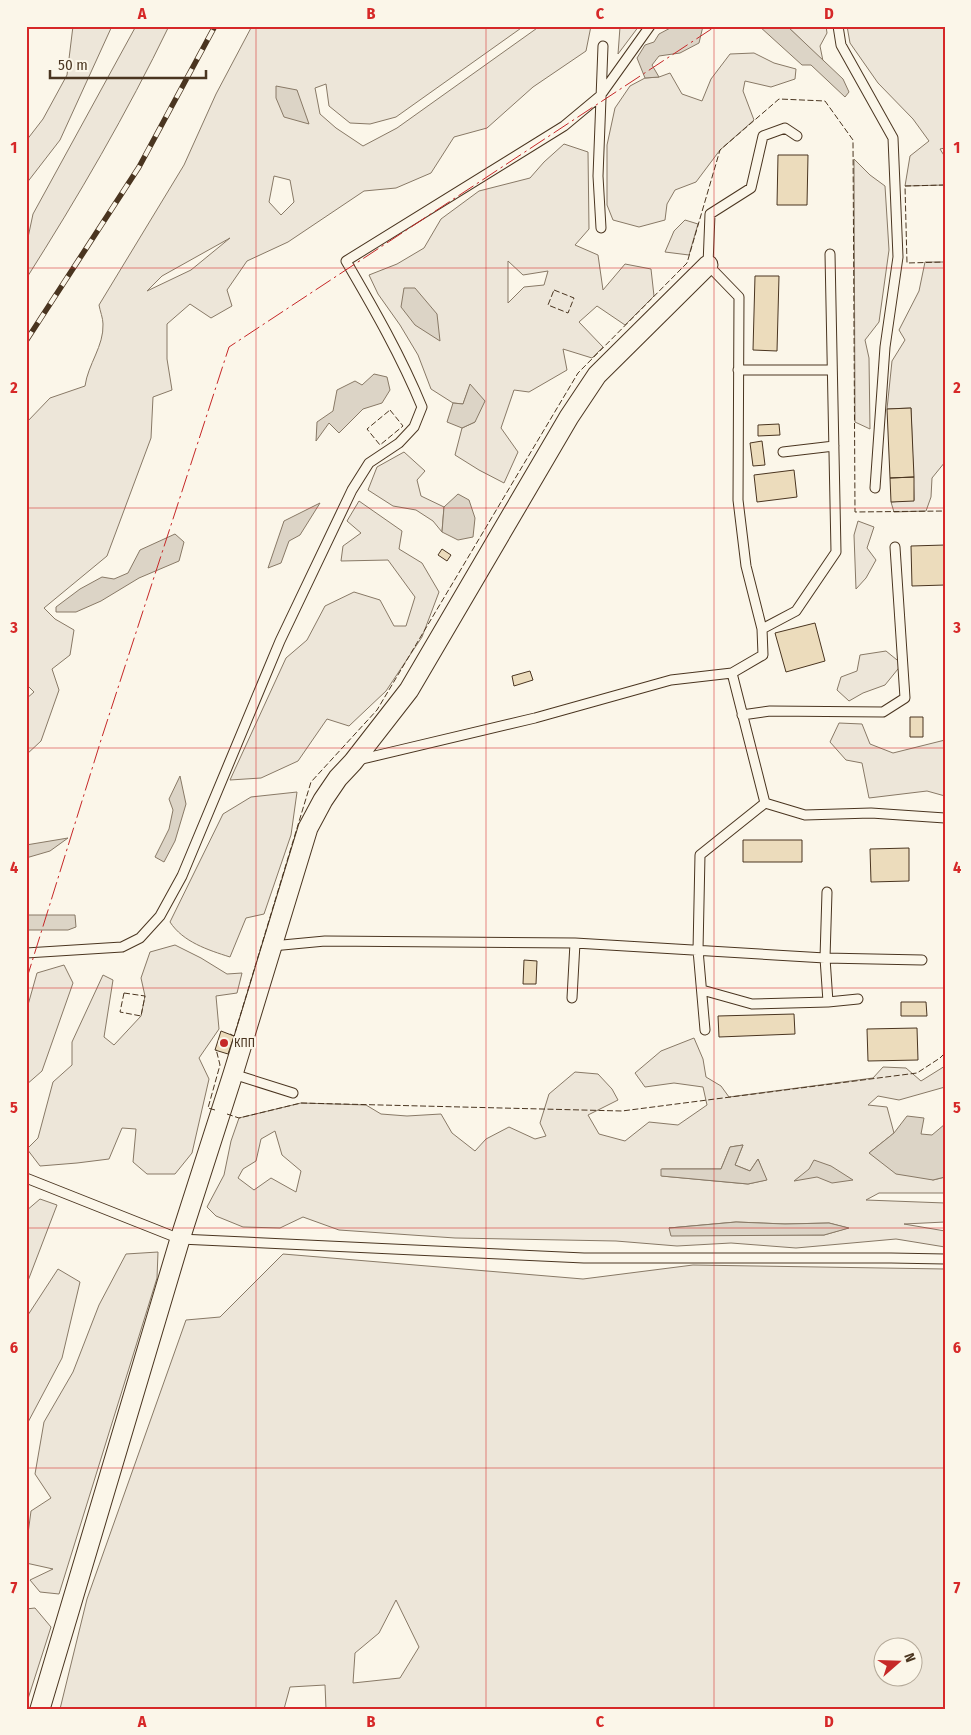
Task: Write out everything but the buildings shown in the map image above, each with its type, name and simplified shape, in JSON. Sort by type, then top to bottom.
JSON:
[{"type":"street","points":[[40,1709],[180,1239],[233,1074],[308,828],[338,778],[409,690],[569,416],[597,375],[708,264]]},
{"type":"lane","points":[[26,953],[122,947],[140,938],[160,916],[182,876],[280,641],[352,490],[369,463],[399,443],[414,426],[422,407],[389,335],[346,262],[564,126],[600,96],[650,26]]},
{"type":"lane","points":[[838,26],[841,45],[893,138],[898,257],[885,347],[875,488]]},
{"type":"lane","points":[[601,228],[598,176],[603,46]]},
{"type":"lane","points":[[352,762],[535,718],[671,680],[732,673],[764,655],[762,628],[746,566],[738,500],[739,297],[708,264],[710,214],[751,188],[763,136],[784,128],[797,136]]},
{"type":"lane","points":[[762,628],[796,611],[836,552],[830,254]]},
{"type":"lane","points":[[738,370],[832,370]]},
{"type":"lane","points":[[783,452],[834,446]]},
{"type":"lane","points":[[742,715],[770,711],[883,712],[905,698],[895,547]]},
{"type":"lane","points":[[732,673],[765,803]]},
{"type":"lane","points":[[765,803],[805,815],[871,813],[945,818]]},
{"type":"lane","points":[[705,1030],[698,950],[700,855],[765,803]]},
{"type":"lane","points":[[826,892],[825,958],[828,1002]]},
{"type":"lane","points":[[272,946],[325,941],[575,943],[825,958],[922,960]]},
{"type":"lane","points":[[572,998],[575,943]]},
{"type":"lane","points":[[702,990],[752,1004],[828,1002],[858,999]]},
{"type":"lane","points":[[233,1074],[293,1093]]},
{"type":"lane","points":[[26,1178],[180,1239],[584,1258],[882,1258],[945,1260]]},
{"type":"shaded area","points":[[73,26],[112,26],[60,140],[26,184],[26,141],[43,119],[67,75]]},
{"type":"shaded area","points":[[136,26],[169,26],[101,154],[26,279],[26,247],[33,214]]},
{"type":"shaded area","points":[[252,26],[524,26],[396,117],[370,124],[350,123],[329,106],[326,84],[315,88],[320,114],[336,128],[363,146],[397,128],[540,26],[591,26],[586,51],[533,87],[487,128],[454,137],[431,173],[396,188],[364,191],[288,242],[247,261],[227,290],[232,306],[211,318],[190,304],[167,324],[167,359],[172,390],[153,397],[151,438],[107,556],[44,608],[55,619],[74,630],[70,655],[52,669],[59,690],[41,741],[26,755],[26,699],[34,692],[26,684],[26,423],[50,398],[85,386],[103,332],[99,305],[184,165],[216,94]],"holes":[[[274,176],[290,180],[294,202],[281,215],[269,202]],[[230,238],[191,270],[147,291],[162,276]]]},
{"type":"shaded area","points":[[618,26],[639,26],[618,54],[620,27]]},
{"type":"shaded area","points":[[674,26],[703,26],[699,43],[680,53],[659,56],[652,65],[659,77],[645,78],[637,58],[645,45],[654,42],[659,34]]},
{"type":"shaded area","points":[[759,26],[787,26],[843,79],[849,92],[845,97],[811,65],[802,65]]},
{"type":"shaded area","points":[[787,26],[826,26],[827,33],[820,46],[823,61]]},
{"type":"shaded area","points":[[847,26],[945,26],[945,148],[940,149],[945,157],[945,185],[905,186],[910,156],[929,141],[913,119],[878,83],[850,43]]},
{"type":"shaded area","points":[[754,53],[774,63],[796,69],[795,79],[771,87],[745,81],[743,91],[754,120],[720,150],[696,182],[675,190],[667,204],[665,220],[639,227],[613,220],[607,205],[607,145],[615,108],[630,86],[645,78],[659,77],[670,73],[682,94],[702,101],[711,79],[730,54]]},
{"type":"shaded area","points":[[276,86],[297,90],[309,124],[284,117],[276,98]]},
{"type":"shaded area","points":[[564,144],[588,152],[589,229],[575,245],[598,255],[603,290],[625,264],[651,269],[654,296],[625,325],[597,306],[579,322],[603,347],[592,358],[563,349],[567,370],[529,392],[514,390],[501,428],[518,452],[504,483],[455,455],[462,428],[475,422],[470,385],[463,404],[453,403],[431,389],[418,355],[378,294],[369,275],[397,264],[424,248],[441,219],[479,191],[530,178]],"holes":[[[508,261],[523,275],[548,271],[544,285],[524,287],[508,303]]]},
{"type":"shaded area","points":[[854,159],[870,175],[885,186],[889,250],[879,322],[865,340],[869,358],[870,429],[855,422]]},
{"type":"shaded area","points":[[685,220],[698,224],[689,255],[665,252],[674,231]]},
{"type":"shaded area","points":[[925,262],[945,262],[945,462],[932,478],[931,497],[926,511],[894,512],[891,502],[914,500],[911,408],[887,409],[892,361],[905,340],[899,330],[919,291]]},
{"type":"shaded area","points":[[404,288],[415,288],[437,314],[440,341],[415,325],[401,307]]},
{"type":"shaded area","points":[[374,374],[387,377],[390,390],[382,403],[363,409],[339,433],[329,423],[316,441],[317,422],[333,411],[337,390],[355,381],[362,385]]},
{"type":"shaded area","points":[[470,384],[485,401],[475,422],[462,428],[447,422],[453,403],[463,404]]},
{"type":"shaded area","points":[[404,452],[425,471],[417,480],[421,496],[444,507],[442,532],[433,521],[416,510],[393,506],[368,490],[377,467]]},
{"type":"shaded area","points":[[458,494],[469,500],[475,518],[473,537],[458,540],[442,532],[444,507]]},
{"type":"shaded area","points":[[359,501],[402,531],[399,549],[422,563],[439,592],[422,637],[386,691],[349,726],[327,719],[298,761],[261,778],[230,780],[286,658],[307,640],[325,606],[354,592],[380,600],[394,626],[406,626],[415,597],[388,560],[341,561],[343,546],[361,533],[347,521]]},
{"type":"shaded area","points":[[320,503],[300,535],[289,541],[281,563],[268,568],[284,521]]},
{"type":"shaded area","points":[[858,521],[874,527],[867,548],[876,560],[866,578],[856,589],[854,535]]},
{"type":"shaded area","points":[[175,534],[184,542],[179,561],[139,578],[101,601],[76,612],[56,612],[56,607],[80,589],[102,577],[114,579],[128,573],[140,550]]},
{"type":"shaded area","points":[[886,651],[902,664],[885,685],[863,693],[849,701],[837,690],[841,677],[857,671],[860,655]]},
{"type":"shaded area","points":[[839,723],[862,724],[870,744],[893,753],[945,740],[945,796],[927,791],[869,798],[862,763],[846,760],[830,742]]},
{"type":"shaded area","points":[[180,776],[186,804],[175,841],[164,862],[155,857],[169,829],[173,810],[169,799]]},
{"type":"shaded area","points":[[297,792],[291,835],[264,914],[246,918],[230,957],[205,948],[182,935],[170,922],[223,814],[251,797]]},
{"type":"shaded area","points":[[68,838],[50,851],[26,858],[26,845]]},
{"type":"shaded area","points":[[26,915],[75,915],[76,927],[68,930],[26,930]]},
{"type":"shaded area","points":[[175,945],[227,974],[242,973],[237,993],[216,996],[219,1029],[199,1058],[209,1079],[192,1153],[175,1174],[147,1174],[133,1162],[136,1129],[122,1128],[109,1159],[40,1166],[27,1149],[38,1138],[53,1082],[72,1065],[72,1042],[103,975],[113,980],[104,1037],[114,1045],[141,1016],[145,996],[141,978],[150,952]]},
{"type":"shaded area","points":[[64,965],[73,983],[42,1071],[26,1085],[26,1012],[37,973]]},
{"type":"shaded area","points":[[694,1038],[703,1059],[706,1077],[721,1086],[729,1097],[873,1078],[883,1067],[906,1068],[921,1081],[945,1066],[945,1087],[899,1100],[878,1096],[868,1105],[887,1107],[894,1133],[869,1153],[933,1180],[945,1177],[945,1193],[879,1193],[866,1200],[945,1203],[945,1222],[904,1224],[945,1231],[945,1247],[896,1239],[796,1248],[731,1243],[677,1246],[616,1241],[455,1238],[339,1230],[303,1217],[280,1228],[243,1227],[216,1216],[207,1207],[224,1175],[231,1141],[239,1118],[301,1103],[366,1105],[381,1114],[407,1116],[441,1114],[452,1133],[475,1151],[486,1139],[509,1127],[535,1139],[546,1136],[540,1123],[549,1094],[575,1072],[598,1074],[612,1089],[618,1100],[588,1115],[599,1134],[625,1141],[649,1122],[678,1125],[707,1105],[703,1087],[674,1083],[645,1087],[635,1073],[661,1051]],"holes":[[[275,1131],[282,1155],[301,1171],[296,1192],[271,1178],[254,1190],[238,1178],[243,1169],[256,1161],[261,1139]],[[743,1145],[735,1165],[750,1171],[758,1159],[766,1180],[748,1184],[662,1176],[662,1169],[721,1169],[730,1147]],[[736,1222],[829,1223],[848,1228],[824,1235],[735,1235],[669,1228]]]},
{"type":"shaded area","points":[[907,1116],[924,1118],[921,1134],[932,1135],[945,1124],[945,1177],[933,1180],[896,1174],[869,1153],[894,1133]]},
{"type":"shaded area","points":[[743,1145],[735,1165],[750,1171],[758,1159],[767,1180],[748,1184],[661,1176],[661,1169],[721,1169],[730,1147]]},
{"type":"shaded area","points":[[814,1160],[831,1166],[853,1180],[832,1183],[817,1177],[794,1181],[809,1169]]},
{"type":"shaded area","points":[[40,1199],[57,1205],[26,1286],[26,1211]]},
{"type":"shaded area","points":[[736,1222],[829,1223],[849,1228],[824,1235],[671,1236],[669,1228]]},
{"type":"shaded area","points":[[158,1252],[157,1278],[59,1594],[40,1592],[30,1580],[53,1569],[26,1563],[26,1549],[31,1511],[51,1498],[35,1474],[44,1422],[73,1372],[99,1305],[126,1254]]},
{"type":"shaded area","points":[[283,1254],[583,1279],[693,1265],[945,1269],[945,1709],[326,1709],[325,1685],[290,1687],[284,1709],[60,1709],[87,1599],[186,1320],[220,1317]],"holes":[[[396,1600],[419,1647],[400,1678],[353,1683],[355,1653],[379,1633]]]},
{"type":"shaded area","points":[[58,1269],[80,1282],[62,1358],[26,1426],[26,1318]]},
{"type":"shaded area","points":[[35,1608],[51,1627],[26,1705],[26,1609]]},
{"type":"railway","points":[[26,341],[139,167],[215,26]]},
{"type":"fence","points":[[230,1034],[234,1036],[311,782],[377,710],[578,373],[687,263],[720,150],[779,99],[825,101],[853,140],[855,512],[945,511]]},
{"type":"fence","points":[[945,185],[905,186],[907,263],[945,262]]},
{"type":"fence","points":[[554,290],[574,298],[568,313],[548,305],[554,290]]},
{"type":"fence","points":[[390,410],[403,426],[380,445],[367,429],[390,410]]},
{"type":"fence","points":[[124,993],[145,996],[141,1016],[120,1012],[124,993]]},
{"type":"fence","points":[[215,1110],[208,1108],[220,1065],[216,1049]]},
{"type":"fence","points":[[227,1114],[239,1118],[301,1103],[622,1111],[917,1073],[945,1053]]},
{"type":"power","points":[[26,981],[101,740],[229,347],[716,26]]},
{"type":"place","name":"КПП","points":[[224,1043]]}]
